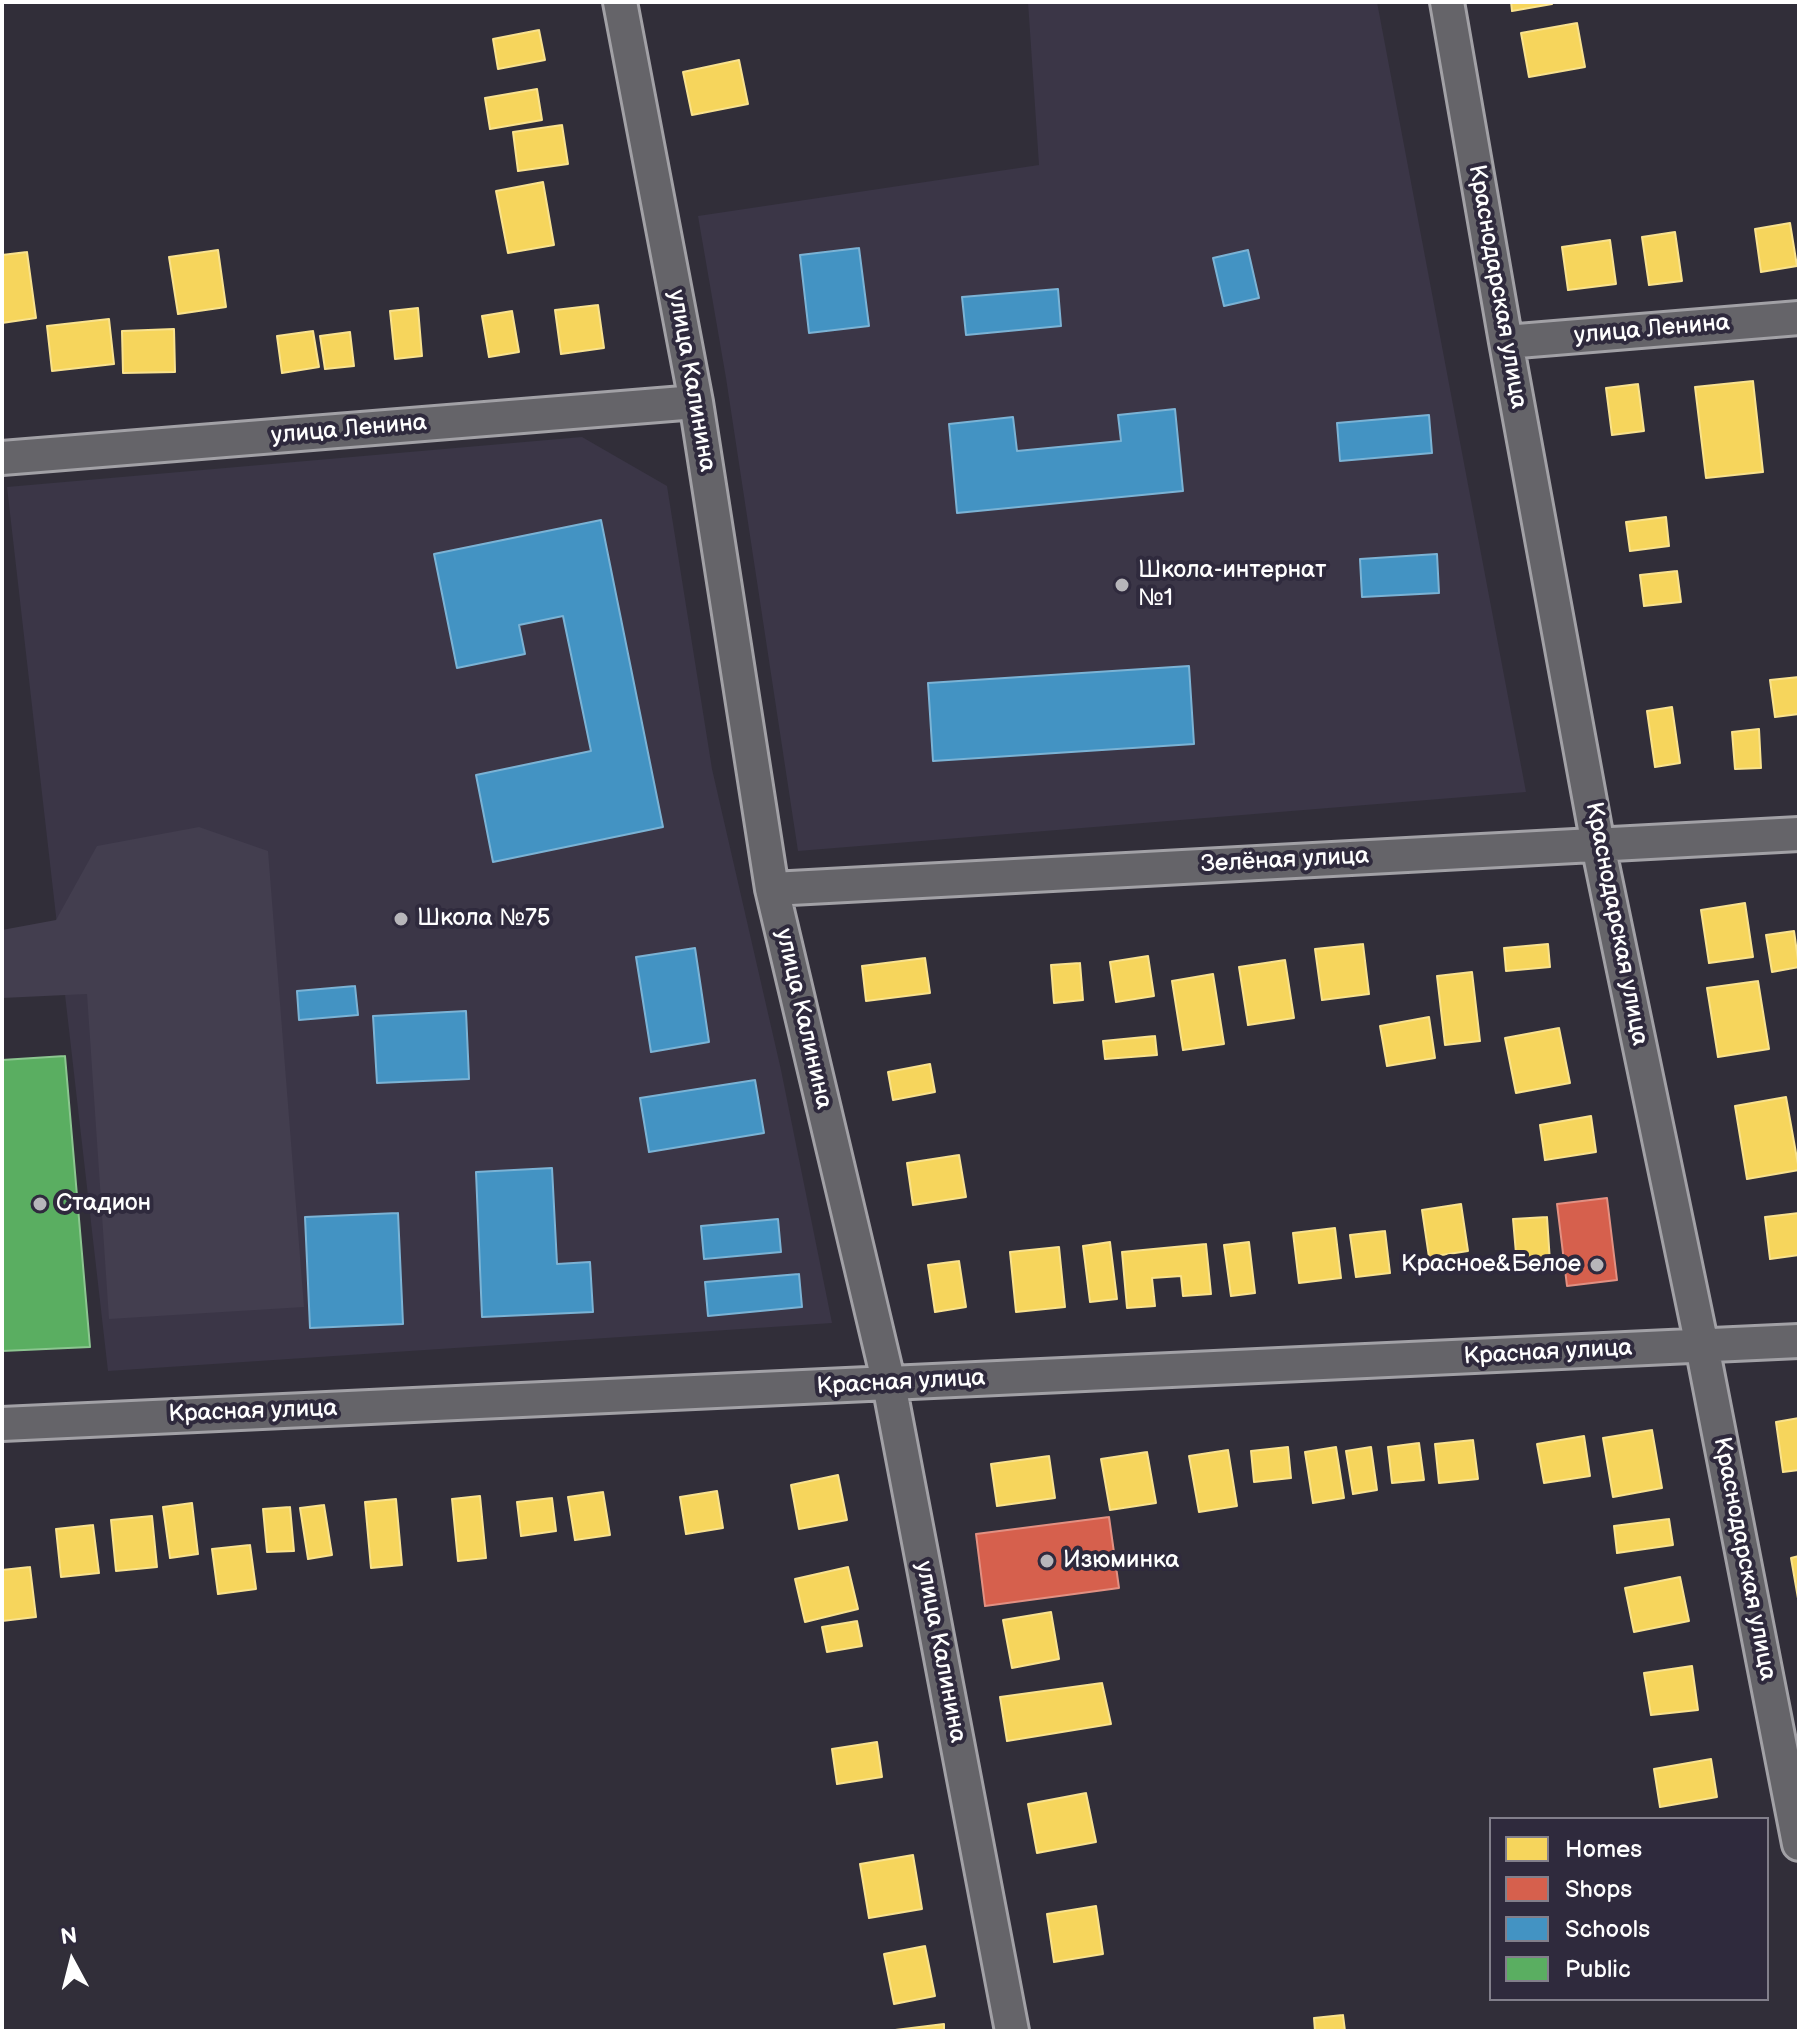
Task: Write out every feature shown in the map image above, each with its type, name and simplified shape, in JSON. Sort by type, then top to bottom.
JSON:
[{"type":"street","name":"улица Калинина","points":[[620,2],[696,402],[772,889],[889,1384],[1012,2031]]},
{"type":"street","name":"Краснодарская улица","points":[[1447,2],[1598,845],[1702,1346],[1799,1844]]},
{"type":"street","name":"улица Ленина","points":[[1506,342],[1799,318]]},
{"type":"street","name":"улица Ленина","points":[[2,458],[696,402]]},
{"type":"street","name":"Зелёная улица","points":[[772,889],[1799,834]]},
{"type":"street","name":"Красная улица","points":[[2,1424],[1799,1341]]},
{"type":"shaded area","name":"Школа-интернат №1","points":[[1028,2],[1377,2],[1526,792],[798,851],[726,378],[698,216],[1039,165]]},
{"type":"shaded area","name":"Школа №75","points":[[582,437],[667,486],[712,769],[781,1070],[832,1323],[108,1371],[7,487]]},
{"type":"shaded area","points":[[199,827],[268,851],[304,1307],[109,1319],[87,994],[2,998],[2,930],[56,920],[97,846]]},
{"type":"building: Homes","points":[[1511,2],[1552,2],[1552,4],[1512,11]]},
{"type":"building: Homes","points":[[1577,23],[1585,67],[1529,77],[1521,33]]},
{"type":"building: Homes","points":[[539,30],[545,60],[498,69],[493,39]]},
{"type":"building: Homes","points":[[739,60],[748,104],[692,115],[683,72]]},
{"type":"building: Homes","points":[[537,89],[542,120],[490,129],[485,98]]},
{"type":"building: Homes","points":[[562,125],[568,164],[518,171],[513,132]]},
{"type":"building: Homes","points":[[543,182],[554,245],[508,253],[496,191]]},
{"type":"building: Homes","points":[[1790,223],[1797,266],[1761,272],[1755,229]]},
{"type":"building: Homes","points":[[1675,232],[1682,281],[1649,285],[1642,237]]},
{"type":"building: Homes","points":[[1610,240],[1616,284],[1568,290],[1562,247]]},
{"type":"building: Homes","points":[[218,250],[226,307],[178,314],[169,257]]},
{"type":"building: Homes","points":[[27,252],[36,318],[2,323],[2,255]]},
{"type":"building: Homes","points":[[598,305],[604,348],[561,354],[555,310]]},
{"type":"building: Homes","points":[[418,308],[422,356],[395,359],[390,311]]},
{"type":"building: Homes","points":[[512,311],[519,352],[489,357],[482,316]]},
{"type":"building: Homes","points":[[109,319],[114,364],[52,371],[47,326]]},
{"type":"building: Homes","points":[[174,329],[175,372],[123,373],[122,331]]},
{"type":"building: Homes","points":[[313,331],[319,367],[282,373],[277,336]]},
{"type":"building: Homes","points":[[350,332],[354,366],[325,369],[320,336]]},
{"type":"building: Homes","points":[[1753,381],[1763,472],[1706,478],[1695,387]]},
{"type":"building: Homes","points":[[1638,384],[1644,431],[1612,435],[1606,388]]},
{"type":"building: Homes","points":[[1666,517],[1669,546],[1630,551],[1626,522]]},
{"type":"building: Homes","points":[[1677,571],[1681,602],[1644,606],[1640,575]]},
{"type":"building: Homes","points":[[1799,677],[1799,714],[1775,717],[1770,680]]},
{"type":"building: Homes","points":[[1672,707],[1680,763],[1655,767],[1647,711]]},
{"type":"building: Homes","points":[[1759,729],[1761,768],[1735,769],[1732,732]]},
{"type":"building: Homes","points":[[1745,903],[1753,957],[1709,963],[1701,910]]},
{"type":"building: Homes","points":[[1794,931],[1799,967],[1772,972],[1766,935]]},
{"type":"building: Homes","points":[[1363,944],[1369,994],[1322,1000],[1315,949]]},
{"type":"building: Homes","points":[[1548,944],[1550,967],[1506,971],[1504,948]]},
{"type":"building: Homes","points":[[1148,956],[1154,996],[1116,1002],[1110,962]]},
{"type":"building: Homes","points":[[925,958],[930,993],[866,1001],[862,966]]},
{"type":"building: Homes","points":[[1285,960],[1294,1018],[1248,1025],[1239,967]]},
{"type":"building: Homes","points":[[1080,963],[1083,1000],[1054,1003],[1051,965]]},
{"type":"building: Homes","points":[[1472,972],[1480,1041],[1445,1045],[1437,976]]},
{"type":"building: Homes","points":[[1213,974],[1224,1044],[1183,1050],[1172,981]]},
{"type":"building: Homes","points":[[1758,981],[1769,1049],[1718,1057],[1707,988]]},
{"type":"building: Homes","points":[[1429,1017],[1435,1058],[1387,1066],[1380,1026]]},
{"type":"building: Homes","points":[[1559,1028],[1570,1083],[1516,1093],[1505,1038]]},
{"type":"building: Homes","points":[[1155,1036],[1157,1055],[1105,1059],[1103,1041]]},
{"type":"building: Homes","points":[[930,1064],[935,1092],[893,1100],[888,1072]]},
{"type":"building: Homes","points":[[1786,1097],[1799,1170],[1747,1179],[1735,1106]]},
{"type":"building: Homes","points":[[1591,1116],[1596,1152],[1545,1160],[1540,1125]]},
{"type":"building: Homes","points":[[959,1155],[966,1197],[913,1205],[907,1163]]},
{"type":"building: Homes","points":[[1461,1204],[1468,1251],[1429,1257],[1422,1210]]},
{"type":"building: Homes","points":[[1799,1213],[1799,1255],[1770,1259],[1765,1217]]},
{"type":"building: Homes","points":[[1547,1217],[1550,1262],[1517,1265],[1513,1219]]},
{"type":"building: Homes","points":[[1335,1228],[1341,1278],[1299,1283],[1293,1233]]},
{"type":"building: Homes","points":[[1385,1231],[1390,1273],[1356,1277],[1350,1235]]},
{"type":"building: Homes","points":[[1110,1242],[1117,1299],[1090,1302],[1083,1246]]},
{"type":"building: Homes","points":[[1249,1242],[1255,1293],[1231,1296],[1224,1245]]},
{"type":"building: Homes","points":[[1206,1244],[1211,1294],[1183,1296],[1181,1276],[1152,1278],[1155,1306],[1127,1308],[1122,1252]]},
{"type":"building: Homes","points":[[1059,1247],[1065,1307],[1016,1312],[1010,1252]]},
{"type":"building: Homes","points":[[959,1261],[966,1307],[935,1312],[928,1265]]},
{"type":"building: Homes","points":[[1799,1418],[1799,1470],[1783,1472],[1776,1422]]},
{"type":"building: Homes","points":[[1652,1430],[1662,1488],[1613,1497],[1603,1438]]},
{"type":"building: Homes","points":[[1584,1436],[1590,1476],[1544,1483],[1537,1444]]},
{"type":"building: Homes","points":[[1473,1440],[1478,1479],[1439,1483],[1435,1444]]},
{"type":"building: Homes","points":[[1419,1443],[1424,1480],[1392,1483],[1388,1447]]},
{"type":"building: Homes","points":[[1288,1447],[1291,1478],[1254,1482],[1251,1451]]},
{"type":"building: Homes","points":[[1336,1447],[1344,1498],[1313,1503],[1305,1452]]},
{"type":"building: Homes","points":[[1371,1447],[1377,1490],[1353,1494],[1346,1451]]},
{"type":"building: Homes","points":[[1228,1450],[1237,1506],[1199,1512],[1189,1456]]},
{"type":"building: Homes","points":[[1147,1452],[1156,1503],[1110,1510],[1101,1459]]},
{"type":"building: Homes","points":[[1049,1456],[1055,1498],[997,1506],[991,1464]]},
{"type":"building: Homes","points":[[838,1475],[847,1520],[799,1529],[791,1485]]},
{"type":"building: Homes","points":[[717,1491],[723,1528],[686,1534],[680,1497]]},
{"type":"building: Homes","points":[[603,1492],[610,1535],[575,1540],[568,1497]]},
{"type":"building: Homes","points":[[480,1496],[486,1558],[458,1561],[452,1499]]},
{"type":"building: Homes","points":[[552,1498],[556,1531],[521,1536],[517,1502]]},
{"type":"building: Homes","points":[[396,1499],[402,1565],[371,1568],[365,1502]]},
{"type":"building: Homes","points":[[192,1503],[198,1554],[170,1558],[163,1507]]},
{"type":"building: Homes","points":[[324,1505],[332,1555],[308,1559],[300,1508]]},
{"type":"building: Homes","points":[[290,1507],[294,1551],[267,1552],[263,1509]]},
{"type":"building: Homes","points":[[152,1516],[157,1567],[116,1571],[111,1520]]},
{"type":"building: Homes","points":[[1669,1519],[1673,1545],[1617,1553],[1614,1526]]},
{"type":"building: Homes","points":[[93,1525],[99,1573],[61,1577],[56,1529]]},
{"type":"building: Homes","points":[[250,1545],[256,1589],[218,1594],[212,1549]]},
{"type":"building: Homes","points":[[1799,1556],[1799,1604],[1791,1558]]},
{"type":"building: Homes","points":[[30,1567],[36,1617],[2,1621],[2,1570]]},
{"type":"building: Homes","points":[[848,1567],[858,1609],[805,1622],[795,1579]]},
{"type":"building: Homes","points":[[1680,1577],[1689,1621],[1634,1632],[1625,1588]]},
{"type":"building: Homes","points":[[1051,1612],[1059,1659],[1012,1668],[1003,1620]]},
{"type":"building: Homes","points":[[857,1621],[862,1646],[827,1652],[822,1627]]},
{"type":"building: Homes","points":[[1692,1666],[1698,1710],[1651,1715],[1644,1673]]},
{"type":"building: Homes","points":[[1102,1683],[1111,1724],[1007,1741],[1000,1697]]},
{"type":"building: Homes","points":[[877,1742],[882,1777],[837,1784],[832,1749]]},
{"type":"building: Homes","points":[[1711,1759],[1717,1797],[1660,1807],[1654,1769]]},
{"type":"building: Homes","points":[[1086,1793],[1096,1842],[1037,1853],[1028,1804]]},
{"type":"building: Homes","points":[[913,1855],[922,1909],[869,1918],[860,1864]]},
{"type":"building: Homes","points":[[1096,1906],[1103,1954],[1054,1962],[1047,1914]]},
{"type":"building: Homes","points":[[925,1946],[935,1996],[894,2004],[884,1954]]},
{"type":"building: Homes","points":[[1343,2015],[1345,2031],[1315,2031],[1314,2018]]},
{"type":"building: Homes","points":[[944,2024],[944,2031],[887,2031]]},
{"type":"building: Shops","points":[[1607,1198],[1617,1280],[1567,1286],[1557,1204]]},
{"type":"building: Shops","name":"Изюминка","points":[[1109,1517],[1119,1588],[985,1606],[976,1534]]},
{"type":"building: Schools","points":[[859,248],[869,326],[809,333],[800,255]]},
{"type":"building: Schools","points":[[1248,250],[1259,298],[1224,306],[1213,258]]},
{"type":"building: Schools","points":[[1058,289],[1061,326],[966,335],[962,297]]},
{"type":"building: Schools","points":[[1175,409],[1183,491],[957,513],[949,424],[1013,417],[1017,451],[1121,441],[1118,415]]},
{"type":"building: Schools","points":[[1429,415],[1432,453],[1340,461],[1337,423]]},
{"type":"building: Schools","points":[[601,520],[663,827],[493,862],[476,775],[591,751],[563,616],[519,625],[525,654],[457,668],[434,554]]},
{"type":"building: Schools","points":[[1437,554],[1439,593],[1362,597],[1360,559]]},
{"type":"building: Schools","points":[[1189,666],[1194,744],[933,761],[928,683]]},
{"type":"building: Schools","points":[[695,948],[709,1042],[651,1052],[636,957]]},
{"type":"building: Schools","points":[[355,986],[358,1015],[299,1020],[297,991]]},
{"type":"building: Schools","points":[[466,1011],[469,1079],[377,1083],[373,1016]]},
{"type":"building: Schools","points":[[755,1080],[764,1133],[649,1152],[640,1098]]},
{"type":"building: Schools","points":[[552,1168],[557,1264],[590,1262],[593,1312],[482,1317],[476,1172]]},
{"type":"building: Schools","points":[[398,1213],[403,1324],[310,1328],[305,1217]]},
{"type":"building: Schools","points":[[778,1219],[781,1252],[704,1259],[701,1226]]},
{"type":"building: Schools","points":[[799,1274],[802,1307],[708,1316],[705,1282]]},
{"type":"building: Public","name":"Стадион","points":[[65,1056],[90,1347],[2,1351],[2,1060]]},
{"type":"place","name":"Школа-интернат №1","points":[[1122,585]]},
{"type":"place","name":"Школа №75","points":[[401,919]]},
{"type":"place","name":"Стадион","points":[[40,1204]]},
{"type":"place","name":"Красное&Белое","points":[[1597,1265]]},
{"type":"place","name":"Изюминка","points":[[1047,1561]]}]
